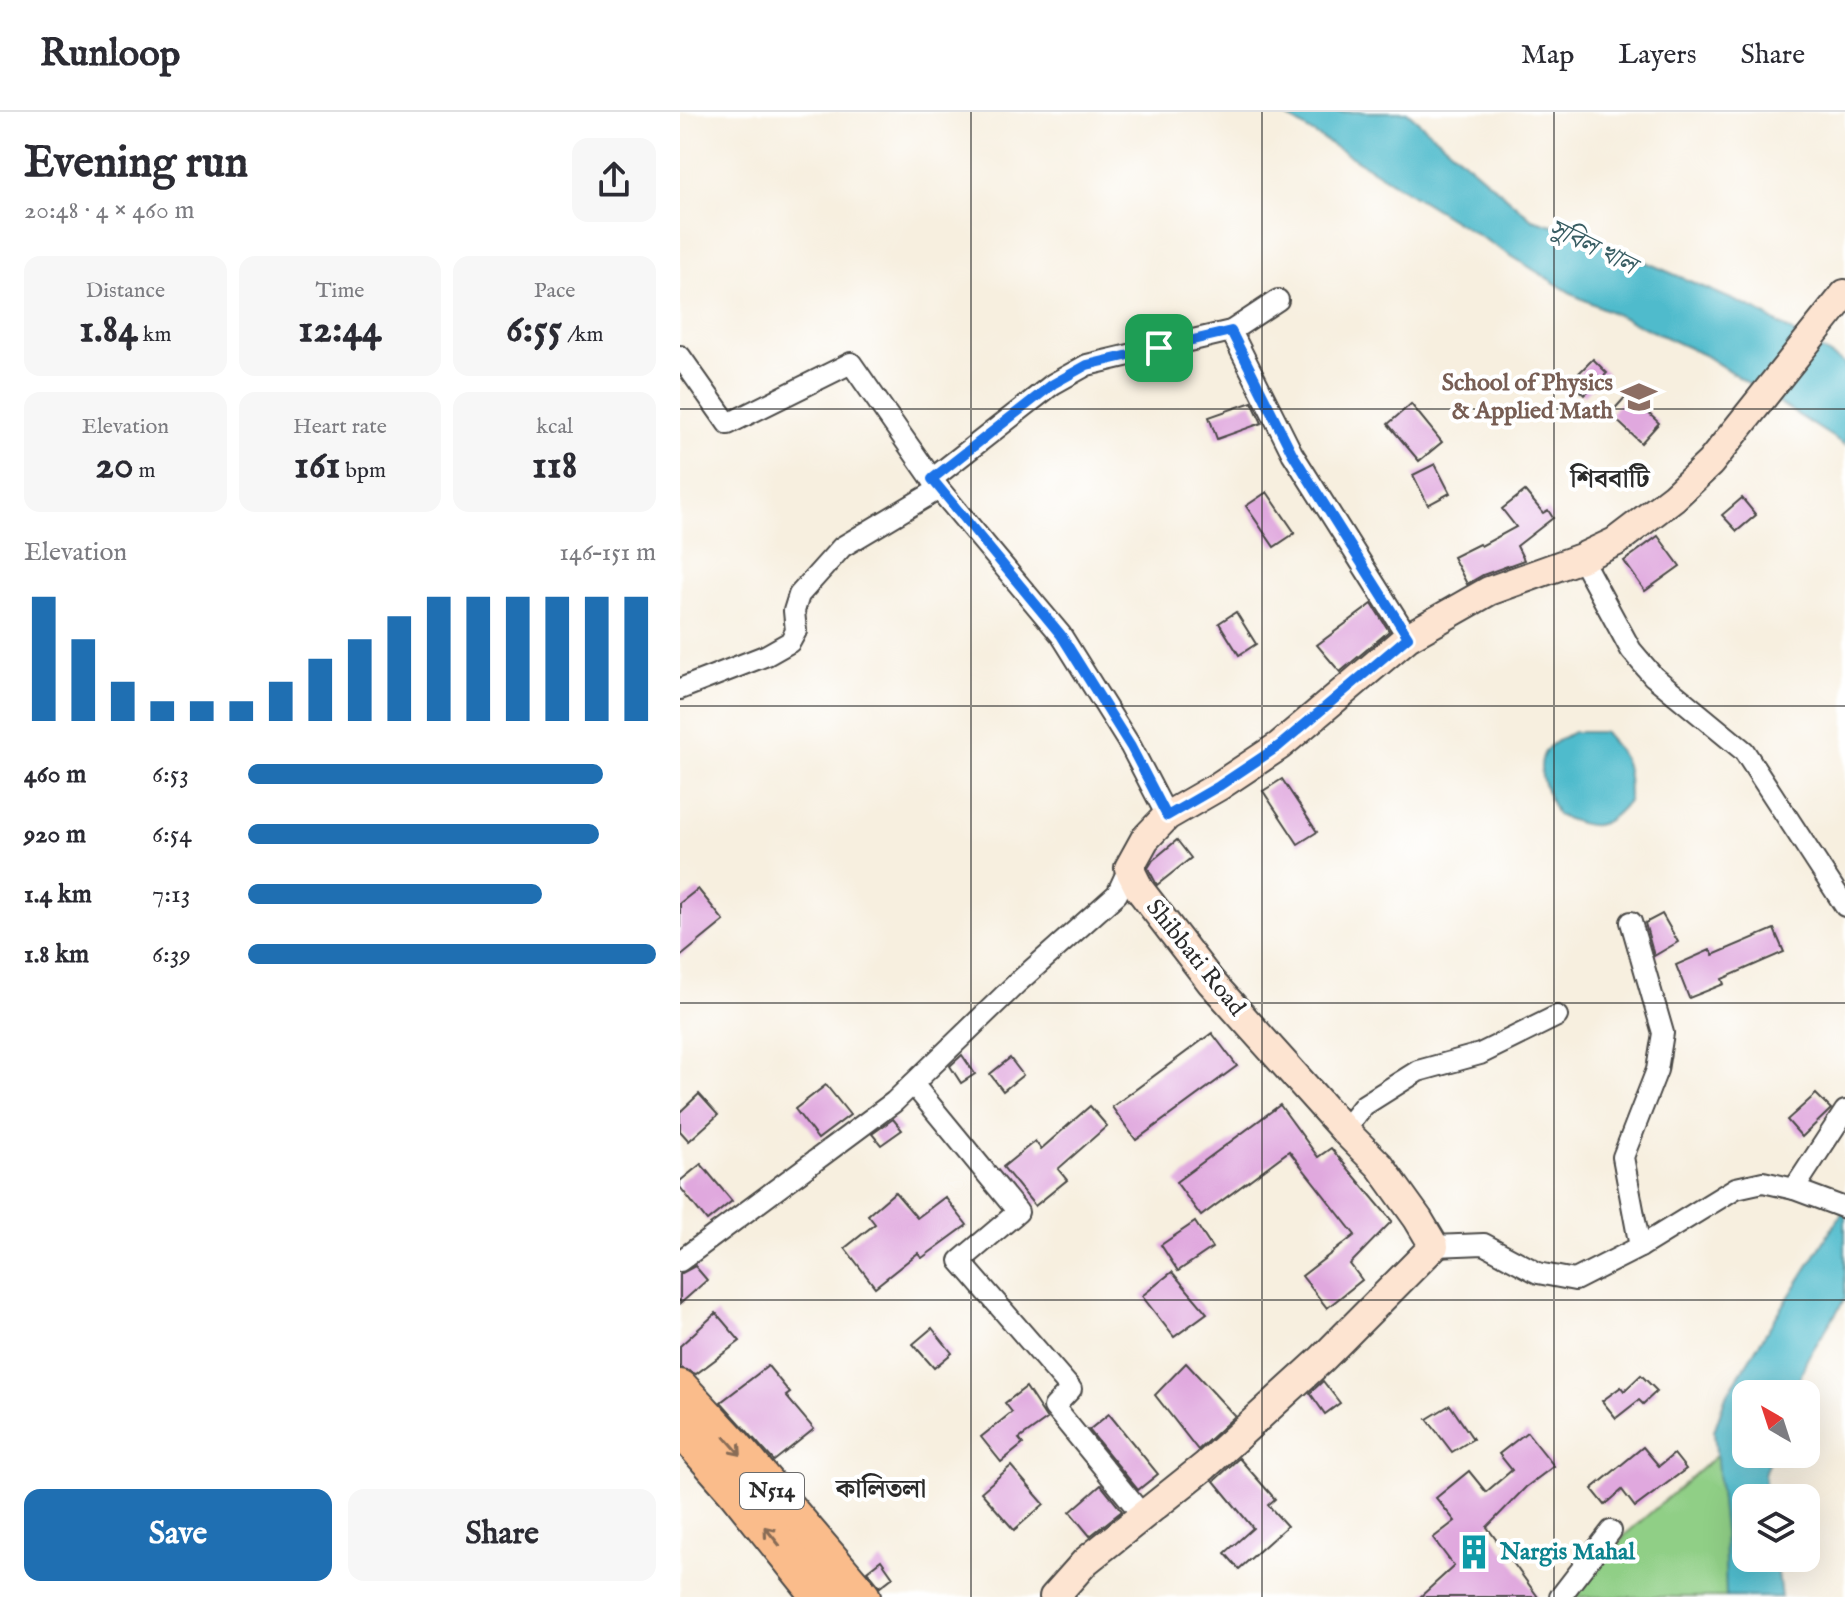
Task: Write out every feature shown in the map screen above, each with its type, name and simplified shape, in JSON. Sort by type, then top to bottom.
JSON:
[{"type":"highway","name":"N514","points":[[680,1388],[732,1444],[862,1597]]},
{"type":"highway","name":"N514","points":[[680,1427],[821,1597]]},
{"type":"street","points":[[680,689],[767,655],[790,642],[796,631],[794,611],[799,595],[842,547],[935,484],[1053,384],[1087,365],[1231,331],[1278,300]]},
{"type":"street","points":[[680,1261],[894,1102],[1017,983],[1117,894],[1145,839],[1167,816],[1279,746],[1408,637],[1489,591],[1581,558],[1615,542],[1674,497],[1710,463],[1837,303]]},
{"type":"street","points":[[1231,331],[1292,453],[1408,637]]},
{"type":"street","points":[[680,356],[728,424],[851,363],[935,484],[1061,635],[1131,747],[1167,816]]},
{"type":"street","points":[[1581,558],[1631,650],[1653,676],[1744,751],[1845,906]]},
{"type":"street","name":"Shibbati Road","points":[[1129,868],[1140,890],[1211,982],[1380,1166],[1434,1246]]},
{"type":"street","points":[[1631,922],[1663,1033],[1657,1070],[1623,1157],[1640,1247]]},
{"type":"street","points":[[1344,1130],[1364,1105],[1418,1071],[1480,1054],[1557,1016]]},
{"type":"street","points":[[913,1084],[1018,1212],[960,1261],[1071,1389],[1054,1407],[1144,1517]]},
{"type":"street","points":[[1794,1189],[1845,1111]]},
{"type":"street","points":[[1054,1597],[1086,1561],[1205,1466],[1322,1359],[1434,1246],[1484,1244],[1538,1273],[1575,1280],[1640,1247],[1736,1188],[1763,1182],[1794,1189],[1842,1207]]},
{"type":"street","points":[[1560,1597],[1611,1531]]},
{"type":"green space","points":[[1725,1448],[1732,1506],[1732,1572],[1740,1572],[1743,1597],[1571,1597],[1579,1592],[1626,1534]]},
{"type":"water","name":"সুবিল খাল","points":[[1279,112],[1407,112],[1532,219],[1579,233],[1756,310],[1845,364],[1845,445],[1704,355],[1576,296]]},
{"type":"water","points":[[1573,732],[1603,732],[1625,762],[1629,800],[1612,818],[1597,825],[1557,815],[1543,782],[1541,765],[1547,749]]},
{"type":"water","points":[[1845,1208],[1845,1299],[1807,1359],[1799,1380],[1736,1380]]},
{"type":"water","points":[[1732,1387],[1732,1468],[1766,1468],[1765,1484],[1732,1484],[1732,1572],[1778,1572],[1781,1597],[1726,1597],[1724,1532],[1714,1431]]},
{"type":"building","points":[[1593,359],[1607,373],[1584,395],[1570,382]]},
{"type":"building","points":[[1628,394],[1659,423],[1641,443],[1610,414]]},
{"type":"building","points":[[1252,402],[1262,423],[1217,439],[1209,417]]},
{"type":"building","points":[[1411,404],[1442,442],[1419,461],[1388,424]]},
{"type":"building","points":[[1435,464],[1450,493],[1428,505],[1413,475]]},
{"type":"building","points":[[1525,491],[1543,513],[1548,510],[1553,518],[1517,546],[1524,560],[1467,584],[1453,557],[1516,527],[1502,509]]},
{"type":"building","points":[[1267,492],[1295,533],[1274,547],[1246,506]]},
{"type":"building","points":[[1742,498],[1756,515],[1737,531],[1722,515]]},
{"type":"building","points":[[1658,536],[1680,566],[1645,591],[1624,561]]},
{"type":"building","points":[[1372,604],[1389,631],[1340,672],[1317,645]]},
{"type":"building","points":[[1236,612],[1256,644],[1239,655],[1219,623]]},
{"type":"building","points":[[1282,779],[1317,832],[1298,844],[1263,791]]},
{"type":"building","points":[[1177,840],[1191,858],[1157,885],[1148,868]]},
{"type":"building","points":[[698,889],[724,921],[680,957],[680,903]]},
{"type":"building","points":[[1662,914],[1678,942],[1654,956],[1645,923]]},
{"type":"building","points":[[1774,929],[1784,952],[1722,979],[1724,984],[1689,998],[1676,965],[1710,950],[1713,955]]},
{"type":"building","points":[[1212,1033],[1237,1066],[1136,1140],[1112,1107]]},
{"type":"building","points":[[962,1055],[975,1074],[961,1083],[950,1066]]},
{"type":"building","points":[[1010,1058],[1023,1075],[1003,1091],[990,1074]]},
{"type":"building","points":[[826,1085],[850,1115],[818,1139],[795,1109]]},
{"type":"building","points":[[699,1094],[718,1115],[689,1141],[680,1131],[680,1112]]},
{"type":"building","points":[[1816,1094],[1831,1109],[1802,1137],[1787,1120]]},
{"type":"building","points":[[1280,1105],[1318,1157],[1331,1148],[1392,1221],[1350,1264],[1362,1280],[1327,1308],[1302,1276],[1355,1235],[1289,1151],[1201,1216],[1176,1182]]},
{"type":"building","points":[[1090,1106],[1107,1126],[1058,1169],[1067,1180],[1035,1206],[1003,1167],[1035,1141],[1041,1149]]},
{"type":"building","points":[[893,1119],[902,1130],[881,1145],[872,1134]]},
{"type":"building","points":[[701,1164],[732,1201],[707,1221],[680,1187],[680,1181]]},
{"type":"building","points":[[895,1192],[917,1218],[945,1197],[967,1225],[922,1258],[918,1253],[875,1287],[845,1248],[875,1224],[868,1215]]},
{"type":"building","points":[[1195,1222],[1212,1248],[1178,1271],[1161,1245]]},
{"type":"building","points":[[695,1266],[707,1280],[680,1304],[680,1274]]},
{"type":"building","points":[[1172,1272],[1207,1313],[1174,1337],[1142,1296]]},
{"type":"building","points":[[716,1313],[740,1341],[696,1374],[680,1368],[680,1346]]},
{"type":"building","points":[[932,1328],[952,1353],[934,1368],[913,1344]]},
{"type":"building","points":[[1186,1363],[1235,1416],[1198,1450],[1155,1395]]},
{"type":"building","points":[[768,1366],[790,1393],[786,1396],[814,1429],[774,1461],[721,1402]]},
{"type":"building","points":[[1641,1375],[1657,1391],[1643,1404],[1639,1400],[1616,1418],[1602,1401],[1621,1387],[1624,1391]]},
{"type":"building","points":[[1323,1381],[1340,1403],[1325,1414],[1310,1393]]},
{"type":"building","points":[[1026,1387],[1047,1419],[1019,1439],[1023,1444],[1001,1462],[981,1437],[1012,1412],[1005,1403]]},
{"type":"building","points":[[1450,1405],[1473,1439],[1452,1452],[1427,1419]]},
{"type":"building","points":[[1109,1414],[1158,1474],[1138,1490],[1089,1430]]},
{"type":"building","points":[[1527,1432],[1554,1466],[1526,1487],[1487,1527],[1538,1597],[1420,1597],[1454,1566],[1433,1538],[1455,1521],[1436,1498],[1469,1471],[1486,1492],[1512,1470],[1499,1454]]},
{"type":"building","points":[[1643,1447],[1659,1466],[1674,1454],[1686,1469],[1635,1507],[1622,1490],[1605,1505],[1592,1489]]},
{"type":"building","points":[[1239,1458],[1275,1499],[1268,1505],[1287,1526],[1239,1569],[1225,1553],[1253,1528],[1214,1481]]},
{"type":"building","points":[[1011,1466],[1044,1504],[1014,1530],[981,1492]]},
{"type":"building","points":[[1101,1485],[1122,1511],[1090,1536],[1070,1512]]},
{"type":"building","points":[[881,1560],[893,1577],[880,1587],[867,1571]]},
{"type":"place","name":"School of Physics & Applied Math","points":[[1639,397]]},
{"type":"place","name":"Nargis Mahal","points":[[1474,1552]]},
{"type":"district","name":"শিববাটি","points":[[1610,479]]},
{"type":"district","name":"কালিতলা","points":[[881,1489]]},
{"type":"route","points":[[1231,331],[1292,453],[1408,637],[1279,746],[1167,816],[1131,747],[1061,635],[932,479],[1053,384],[1087,365],[1159,348],[1231,331]]}]
